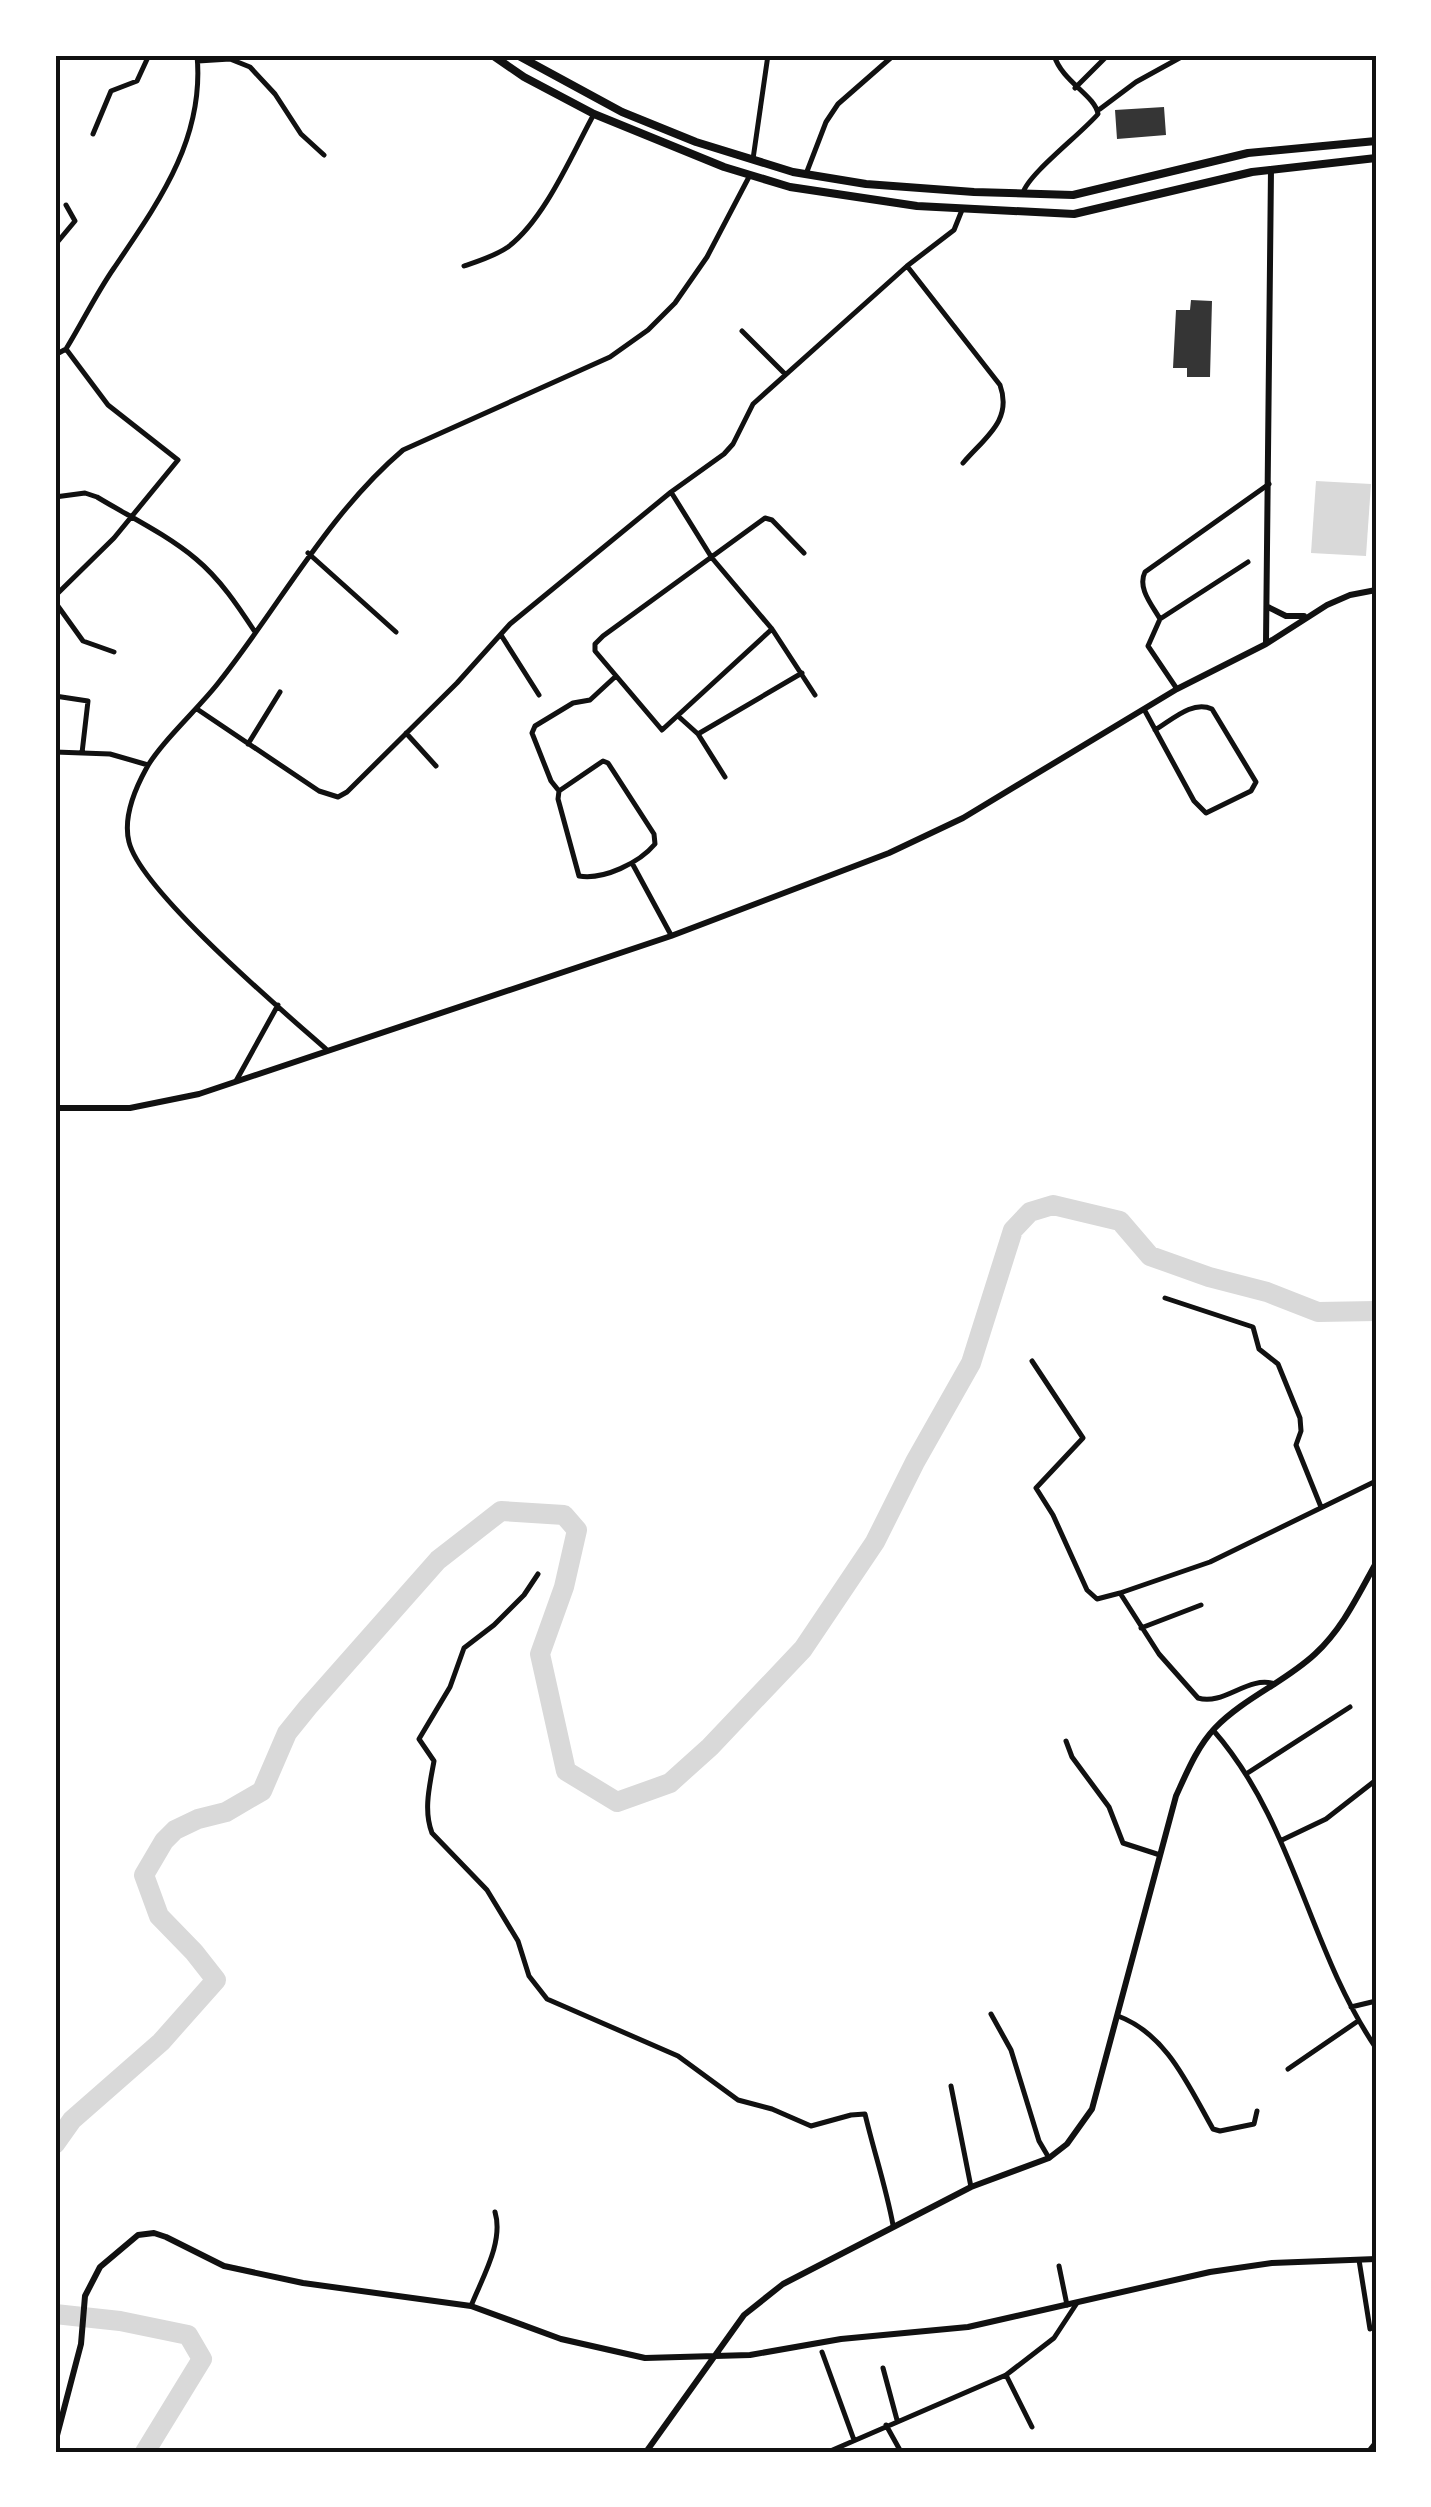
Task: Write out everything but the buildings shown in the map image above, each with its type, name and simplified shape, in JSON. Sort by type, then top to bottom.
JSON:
[{"type":"main road","points":[[492,55],[524,78],[594,114],[750,175],[790,186],[931,207],[1074,214],[1271,169],[1376,158]]},
{"type":"main road","points":[[517,55],[658,128],[793,172],[933,190],[1074,195],[1258,152],[1376,141]]},
{"type":"main road","points":[[524,78],[532,63]]},
{"type":"main road","points":[[653,140],[658,128]]},
{"type":"main road","points":[[1215,160],[1218,180]]},
{"type":"main road","points":[[790,186],[793,172]]},
{"type":"main road","points":[[931,207],[933,190]]},
{"type":"street","points":[[93,134],[111,91],[126,88],[137,80],[150,55]]},
{"type":"street","points":[[806,174],[826,122],[838,104],[894,55]]},
{"type":"street","points":[[1054,55],[1075,88],[1098,110]]},
{"type":"street","points":[[1075,88],[1108,55]]},
{"type":"street","points":[[1022,194],[1026,182],[1087,128],[1098,110],[1136,82],[1185,55]]},
{"type":"street","points":[[753,159],[766,56]]},
{"type":"street","points":[[55,356],[66,349],[176,171],[198,103],[198,58],[230,59],[250,66],[275,94],[301,134],[324,155]]},
{"type":"street","points":[[464,266],[504,250],[521,235],[558,180],[594,114]]},
{"type":"street","points":[[1266,644],[1271,169]]},
{"type":"street","points":[[327,1050],[176,908],[136,857],[129,841],[128,823],[133,797],[148,764],[197,709],[256,632],[308,553],[381,469],[403,450],[610,356],[648,330],[675,303],[700,266],[750,175]]},
{"type":"street","points":[[55,245],[75,221],[66,204]]},
{"type":"street","points":[[197,709],[319,791],[338,797],[347,792],[540,597],[733,444],[753,404],[907,266],[954,230],[962,210]]},
{"type":"street","points":[[907,266],[1000,386],[1005,400],[1000,420],[963,464]]},
{"type":"street","points":[[742,331],[785,374]]},
{"type":"street","points":[[66,349],[108,405],[178,460],[132,517],[55,599],[83,641],[114,652]]},
{"type":"street","points":[[1160,619],[1142,586],[1145,572],[1269,484]]},
{"type":"street","points":[[672,492],[712,558],[772,629],[815,695]]},
{"type":"street","points":[[55,497],[85,493],[132,517],[198,560],[256,632]]},
{"type":"street","points":[[772,629],[665,729],[659,728],[595,651],[595,644],[765,518],[772,520],[804,553]]},
{"type":"street","points":[[308,553],[396,632]]},
{"type":"street","points":[[1177,689],[1148,646],[1160,619],[1248,562]]},
{"type":"street","points":[[55,1108],[159,1104],[236,1082],[672,936],[889,853],[963,818],[1177,689],[1266,644],[1310,615],[1350,595],[1376,590]]},
{"type":"street","points":[[1268,607],[1286,616],[1310,615]]},
{"type":"street","points":[[501,636],[539,695]]},
{"type":"street","points":[[698,734],[802,673]]},
{"type":"street","points":[[558,791],[594,765],[608,763],[654,834],[656,844],[632,863],[580,876],[558,791],[550,781],[532,733],[535,726],[573,704],[590,700],[616,676]]},
{"type":"street","points":[[248,744],[280,692]]},
{"type":"street","points":[[55,696],[88,701],[82,754]]},
{"type":"street","points":[[1144,711],[1194,800],[1206,812],[1250,791],[1256,782],[1212,709],[1194,706],[1155,730]]},
{"type":"street","points":[[678,716],[698,734],[725,778]]},
{"type":"street","points":[[406,733],[436,766]]},
{"type":"street","points":[[55,752],[110,754],[148,764]]},
{"type":"street","points":[[632,863],[672,936]]},
{"type":"street","points":[[236,1082],[278,1006]]},
{"type":"street","points":[[1165,1298],[1253,1327],[1259,1349],[1278,1364],[1300,1418],[1296,1445],[1320,1507]]},
{"type":"street","points":[[1032,1361],[1084,1438],[1038,1485],[1037,1492],[1054,1515],[1087,1590],[1097,1599],[1210,1562],[1376,1480]]},
{"type":"street","points":[[646,2452],[744,2314],[783,2284],[893,2225],[971,2187],[1049,2158],[1068,2144],[1092,2109],[1176,1796],[1195,1756],[1213,1730],[1234,1710],[1313,1656],[1332,1636],[1376,1563]]},
{"type":"street","points":[[538,1574],[524,1595],[494,1625],[464,1648],[450,1687],[419,1740],[434,1761],[428,1797],[432,1833],[487,1890],[518,1941],[529,1976],[547,1999],[678,2056],[738,2100],[811,2126],[866,2114],[878,2170],[886,2183],[893,2225]]},
{"type":"street","points":[[1120,1594],[1159,1654],[1198,1698],[1204,1701],[1250,1684],[1275,1684]]},
{"type":"street","points":[[1141,1628],[1201,1605]]},
{"type":"street","points":[[1246,1774],[1350,1708]]},
{"type":"street","points":[[1213,1730],[1246,1774],[1282,1840],[1322,1947],[1351,2008],[1376,2048]]},
{"type":"street","points":[[1066,1741],[1072,1758],[1109,1807],[1124,1843],[1161,1855]]},
{"type":"street","points":[[1282,1840],[1326,1819],[1376,1780]]},
{"type":"street","points":[[1351,2008],[1376,2002]]},
{"type":"street","points":[[991,2014],[1011,2050],[1039,2141],[1049,2158]]},
{"type":"street","points":[[1115,2015],[1126,2019],[1173,2058],[1213,2128],[1254,2124],[1257,2111]]},
{"type":"street","points":[[1288,2069],[1358,2021]]},
{"type":"street","points":[[951,2086],[971,2187]]},
{"type":"street","points":[[470,2306],[496,2242],[495,2212]]},
{"type":"street","points":[[55,2443],[81,2344],[85,2296],[100,2267],[138,2235],[154,2233],[224,2266],[303,2283],[470,2306],[562,2339],[645,2358],[782,2351],[841,2339],[968,2327],[1210,2272],[1272,2264],[1376,2259]]},
{"type":"street","points":[[1359,2260],[1370,2329]]},
{"type":"street","points":[[1059,2266],[1067,2305]]},
{"type":"street","points":[[832,2451],[1006,2374],[1054,2338],[1077,2303]]},
{"type":"street","points":[[822,2352],[854,2440]]},
{"type":"street","points":[[883,2368],[897,2420]]},
{"type":"street","points":[[1006,2374],[1032,2427]]},
{"type":"street","points":[[886,2425],[900,2452]]},
{"type":"street","points":[[1368,2452],[1376,2442]]},
{"type":"shaded area","points":[[1316,481],[1371,484],[1366,556],[1311,553]]},
{"type":"waterway","points":[[55,2144],[72,2120],[161,2042],[216,1980],[159,1916],[144,1875],[164,1841],[175,1830],[226,1812],[262,1791],[287,1733],[308,1707],[438,1560],[501,1511],[564,1515],[577,1530],[564,1587],[540,1654],[566,1771],[617,1802],[670,1783],[710,1747],[803,1649],[875,1542],[971,1363],[1013,1230],[1030,1212],[1053,1205],[1120,1221],[1150,1256],[1318,1312],[1376,1311]]},
{"type":"waterway","points":[[55,2314],[120,2321],[188,2335],[202,2359],[145,2452]]}]
